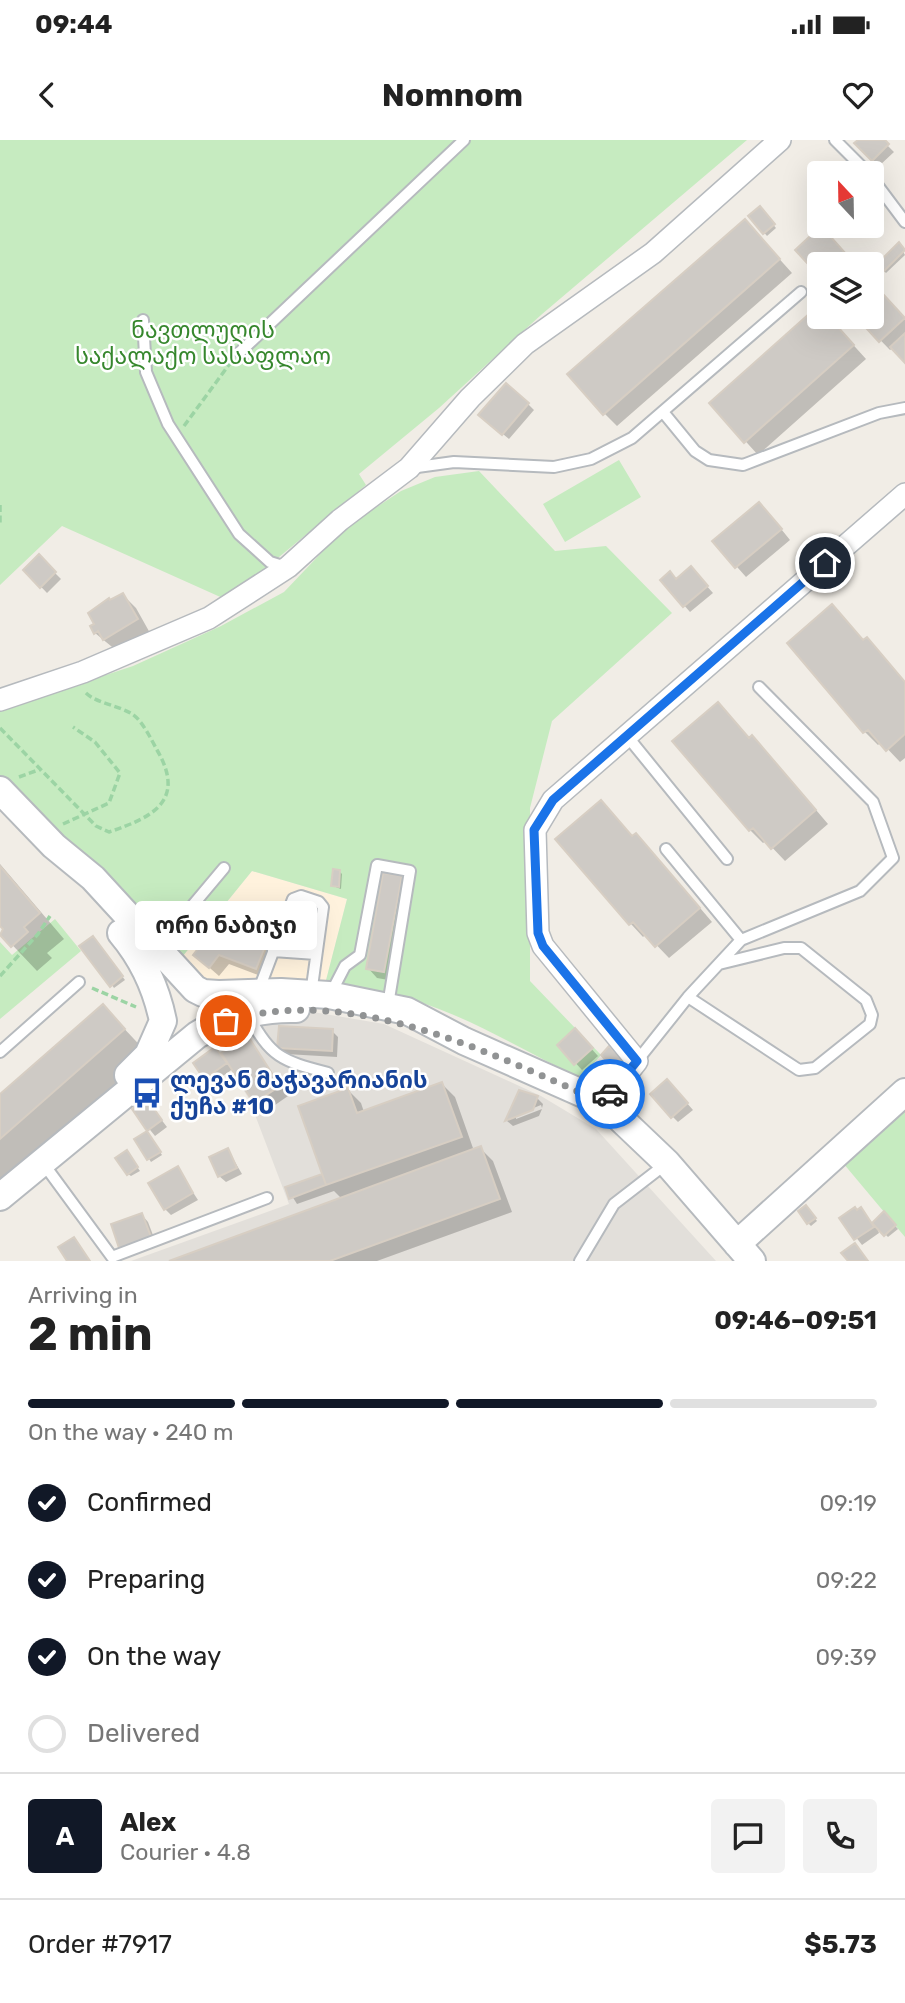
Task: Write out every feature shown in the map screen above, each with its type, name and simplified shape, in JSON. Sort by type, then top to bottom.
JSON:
[{"type":"street","points":[[0,700],[83,672],[209,618],[288,567],[340,520],[409,468],[470,398],[526,344],[653,253],[780,140]]},
{"type":"street","points":[[604,1103],[637,1061],[543,946],[538,933],[534,830],[553,800],[905,494]]},
{"type":"street","points":[[7,785],[211,1007],[208,1024],[200,1033],[189,1037],[173,1033],[155,1014]]},
{"type":"street","points":[[47,1156],[148,1055],[155,1014],[139,953],[83,888],[56,836]]},
{"type":"street","points":[[155,1014],[166,998],[179,988],[280,1008],[323,1010],[464,1041]]},
{"type":"street","points":[[0,1197],[200,1033],[253,1003],[320,995],[407,1011],[464,1041],[604,1103],[667,1163],[745,1252],[905,1092]]},
{"type":"lane","points":[[240,352],[464,140]]},
{"type":"lane","points":[[835,140],[856,161]]},
{"type":"lane","points":[[884,194],[905,222]]},
{"type":"lane","points":[[409,468],[454,462],[554,467],[591,459],[632,438],[802,292]]},
{"type":"lane","points":[[143,320],[146,372],[157,402],[176,436],[239,534],[270,562],[288,567]]},
{"type":"lane","points":[[663,412],[695,451],[709,460],[743,465],[879,413],[905,408]]},
{"type":"lane","points":[[637,1061],[688,997],[741,940],[860,891],[893,858],[873,802],[759,687]]},
{"type":"lane","points":[[627,736],[727,859]]},
{"type":"lane","points":[[666,849],[741,940]]},
{"type":"lane","points":[[320,995],[345,966],[360,954],[377,865],[410,871],[388,1006]]},
{"type":"lane","points":[[156,949],[225,868]]},
{"type":"lane","points":[[320,995],[316,954],[323,907],[319,902],[301,896],[293,899],[253,1003],[265,1042],[283,1061],[328,1073]]},
{"type":"lane","points":[[688,997],[799,1070],[815,1068],[870,1024],[872,1015],[866,1000],[801,948],[784,948],[719,964]]},
{"type":"lane","points":[[273,951],[316,954]]},
{"type":"lane","points":[[0,1052],[79,982]]},
{"type":"lane","points":[[47,1156],[113,1257],[267,1198]]},
{"type":"lane","points":[[580,1261],[614,1204],[667,1163]]},
{"type":"path","points":[[176,436],[240,352]]},
{"type":"path","points":[[0,505],[0,525]]},
{"type":"path","points":[[0,728],[96,826],[109,832],[137,823],[158,810],[169,789],[167,766],[135,715],[85,694],[81,683],[83,672]]},
{"type":"path","points":[[56,836],[85,814],[109,803],[120,773],[95,742],[74,727]]},
{"type":"path","points":[[7,785],[41,769]]},
{"type":"path","points":[[0,976],[38,934],[50,916]]},
{"type":"path","points":[[79,982],[120,1003],[155,1014]]},
{"type":"shaded area","points":[[252,871],[347,899],[324,988],[225,986],[200,979],[178,962]]},
{"type":"shaded area","points":[[307,1011],[384,1024],[541,1096],[596,1129],[716,1261],[131,1261],[289,1204],[249,1099],[211,1037]]},
{"type":"green space","name":"ნავთლუღის საქალაქო სასაფლაო","points":[[0,140],[747,140],[541,315],[439,408],[359,474],[366,485],[227,600],[62,526],[0,585]]},
{"type":"green space","points":[[619,460],[641,497],[565,542],[543,504]]},
{"type":"green space","points":[[479,471],[555,551],[606,546],[672,613],[552,721],[530,808],[530,981],[601,1055],[580,1078],[457,1016],[424,1003],[358,988],[324,988],[347,899],[252,871],[178,962],[0,775],[0,710],[133,666],[221,626],[284,592],[345,528],[401,491],[435,477]]},
{"type":"green space","points":[[55,919],[81,951],[0,1019],[0,942],[12,955]]},
{"type":"green space","points":[[905,1108],[905,1237],[843,1163]]},
{"type":"building","points":[[858,140],[885,140],[889,144],[872,161],[854,143]]},
{"type":"building","points":[[760,206],[775,224],[763,234],[748,216]]},
{"type":"building","points":[[745,219],[780,259],[603,415],[567,374]]},
{"type":"building","points":[[808,238],[832,238],[844,252],[807,252],[807,263],[795,250]]},
{"type":"building","points":[[899,242],[905,250],[884,271],[884,257]]},
{"type":"building","points":[[884,295],[905,318],[879,342],[867,329],[884,329]]},
{"type":"building","points":[[807,316],[807,329],[840,329],[854,345],[744,443],[709,403]]},
{"type":"building","points":[[905,333],[905,363],[890,347]]},
{"type":"building","points":[[506,383],[529,403],[502,435],[478,415]]},
{"type":"building","points":[[759,502],[782,529],[735,568],[712,541]]},
{"type":"building","points":[[39,554],[56,572],[40,588],[23,570]]},
{"type":"building","points":[[691,566],[708,586],[683,607],[660,580],[670,571],[676,579]]},
{"type":"building","points":[[123,593],[138,619],[103,640],[98,631],[94,634],[90,626],[94,624],[88,613],[109,598],[110,600]]},
{"type":"building","points":[[832,604],[863,640],[867,637],[905,682],[905,734],[886,751],[868,730],[863,733],[787,643]]},
{"type":"building","points":[[718,702],[749,738],[752,735],[816,810],[771,849],[753,828],[749,831],[672,741]]},
{"type":"building","points":[[601,800],[632,836],[636,833],[700,908],[655,947],[633,922],[629,925],[555,839]]},
{"type":"building","points":[[0,866],[40,913],[24,927],[28,932],[11,947],[0,935],[3,929],[0,926]]},
{"type":"building","points":[[333,869],[340,870],[339,887],[331,886]]},
{"type":"building","points":[[383,873],[402,876],[384,972],[366,969]]},
{"type":"building","points":[[234,903],[276,919],[256,969],[219,955],[209,968],[193,955]]},
{"type":"building","points":[[297,903],[314,910],[297,950],[280,943]]},
{"type":"building","points":[[93,936],[123,976],[110,987],[79,946]]},
{"type":"building","points":[[103,1004],[125,1029],[0,1139],[0,1094]]},
{"type":"building","points":[[279,1026],[333,1029],[332,1051],[277,1048]]},
{"type":"building","points":[[575,1028],[593,1048],[574,1065],[557,1045]]},
{"type":"building","points":[[248,1036],[280,1086],[254,1103],[221,1053]]},
{"type":"building","points":[[609,1046],[624,1061],[615,1070],[601,1055]]},
{"type":"building","points":[[215,1047],[227,1063],[204,1079],[193,1063]]},
{"type":"building","points":[[667,1079],[688,1103],[671,1118],[650,1094]]},
{"type":"building","points":[[442,1082],[462,1137],[326,1185],[298,1106],[348,1088],[357,1113]]},
{"type":"building","points":[[519,1090],[538,1096],[533,1110],[505,1121]]},
{"type":"building","points":[[147,1099],[162,1120],[147,1131],[132,1109]]},
{"type":"building","points":[[147,1131],[161,1152],[147,1160],[134,1139]]},
{"type":"building","points":[[481,1146],[500,1199],[330,1261],[169,1261]]},
{"type":"building","points":[[228,1148],[237,1168],[218,1177],[209,1157]]},
{"type":"building","points":[[127,1150],[138,1167],[127,1175],[115,1158]]},
{"type":"building","points":[[178,1166],[193,1193],[164,1210],[148,1183]]},
{"type":"building","points":[[322,1174],[326,1185],[289,1199],[285,1187]]},
{"type":"building","points":[[806,1205],[816,1218],[807,1224],[798,1211]]},
{"type":"building","points":[[855,1207],[857,1210],[861,1207],[874,1227],[854,1240],[839,1218]]},
{"type":"building","points":[[884,1211],[896,1225],[884,1236],[872,1223]]},
{"type":"building","points":[[142,1213],[151,1237],[119,1248],[111,1224]]},
{"type":"building","points":[[74,1237],[90,1261],[67,1261],[58,1247]]},
{"type":"building","points":[[855,1243],[868,1261],[848,1261],[841,1253]]},
{"type":"way so far","points":[[226,1021],[280,1008],[323,1010],[383,1021],[464,1041],[604,1103],[610,1094]]},
{"type":"place","name":"ორი ნაბიჯი","points":[[226,1021]]},
{"type":"place","name":"ლევან მაჭავარიანის ქუჩა #10","points":[[147,1093]]},
{"type":"route","points":[[610,1094],[637,1061],[543,946],[538,933],[534,830],[553,800],[825,563]]}]
